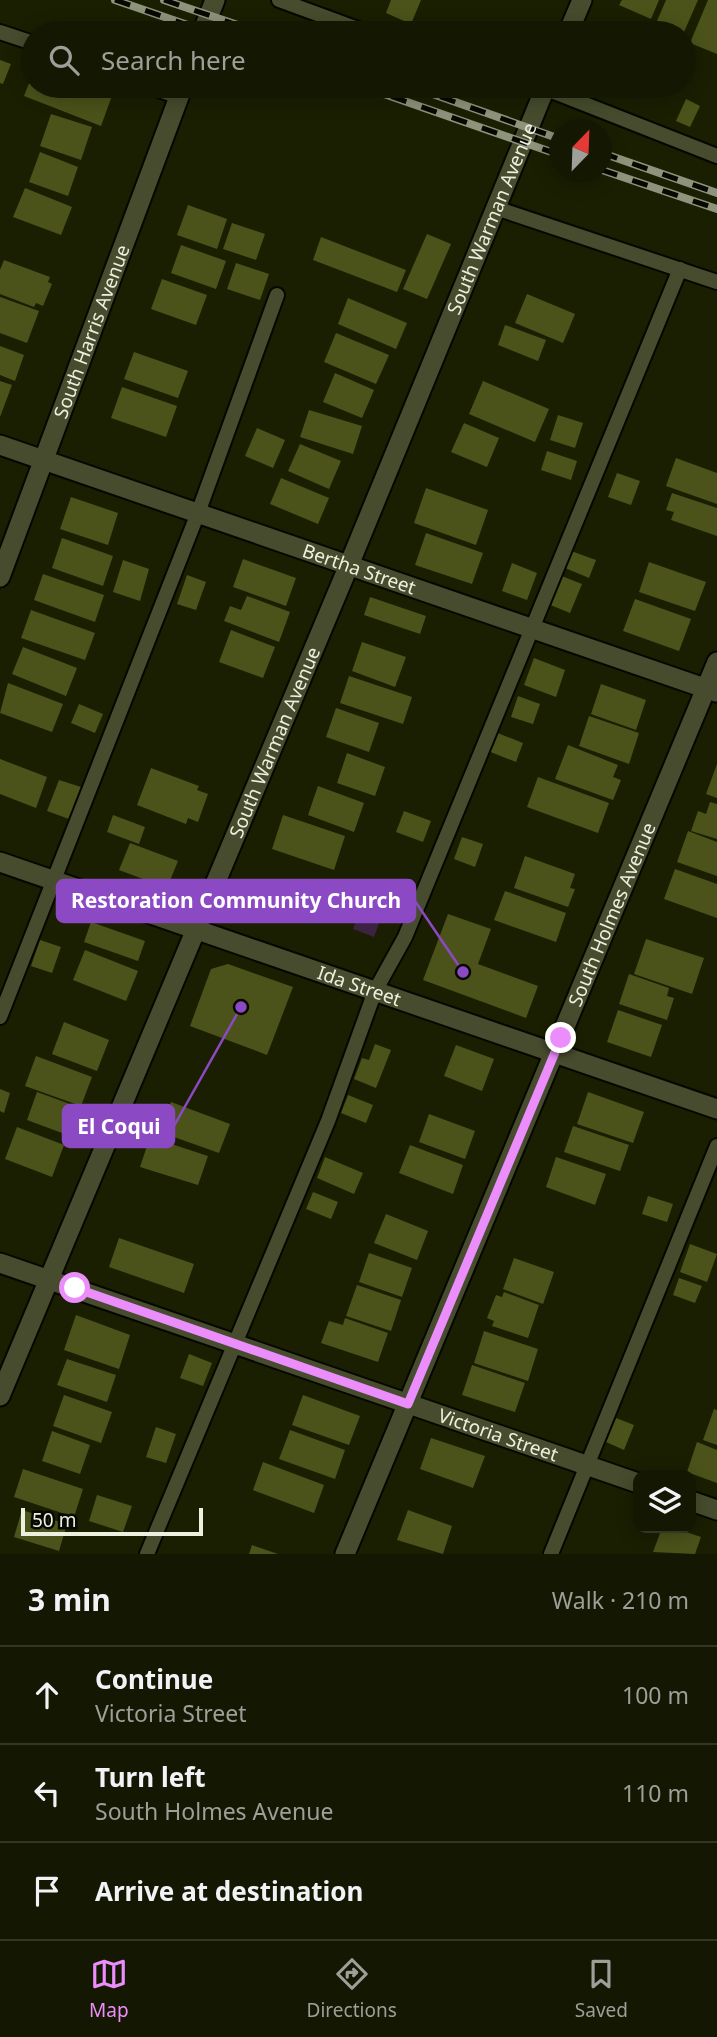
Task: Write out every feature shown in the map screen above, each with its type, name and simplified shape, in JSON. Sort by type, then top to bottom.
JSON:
[{"type":"street","points":[[207,21],[215,0]]},
{"type":"street","points":[[573,21],[582,0]]},
{"type":"street","name":"South Harris Avenue","points":[[0,577],[179,98]]},
{"type":"street","name":"South Warman Avenue","points":[[0,1396],[349,565],[538,98]]},
{"type":"street","name":"Bertha Street","points":[[0,445],[711,691]]},
{"type":"street","name":"South Holmes Avenue","points":[[345,1554],[555,1052],[711,691],[717,662]]},
{"type":"street","name":"Ida Street","points":[[0,862],[717,1109]]},
{"type":"street","name":"Victoria Street","points":[[0,1263],[633,1481]]},
{"type":"street","points":[[696,1503],[717,1510]]},
{"type":"lane","points":[[279,0],[336,21]]},
{"type":"lane","points":[[0,32],[21,39]]},
{"type":"lane","points":[[573,98],[717,156]]},
{"type":"lane","points":[[496,208],[717,282]]},
{"type":"lane","points":[[148,1554],[328,1121],[375,991],[405,937],[680,269]]},
{"type":"lane","points":[[0,1017],[198,513],[277,295]]},
{"type":"lane","points":[[551,1554],[717,1146]]},
{"type":"shaded area","points":[[363,902],[384,910],[374,937],[353,929]]},
{"type":"building","points":[[391,0],[421,0],[412,21],[404,21],[386,13]]},
{"type":"building","points":[[622,0],[659,0],[651,19],[619,5]]},
{"type":"building","points":[[666,0],[698,0],[689,21],[657,21]]},
{"type":"building","points":[[708,0],[717,0],[717,54],[696,45],[696,29]]},
{"type":"building","points":[[0,60],[11,64],[3,84],[0,83]]},
{"type":"building","points":[[29,98],[111,98],[101,126]]},
{"type":"building","points":[[686,99],[700,106],[690,127],[676,121]]},
{"type":"building","points":[[51,114],[92,127],[81,160],[40,146]]},
{"type":"building","points":[[40,152],[78,167],[68,196],[29,182]]},
{"type":"building","points":[[25,188],[72,207],[61,235],[13,217]]},
{"type":"building","points":[[188,205],[227,219],[217,249],[177,235]]},
{"type":"building","points":[[232,223],[265,234],[256,260],[223,249]]},
{"type":"building","points":[[427,234],[451,244],[427,299],[403,289]]},
{"type":"building","points":[[321,237],[406,270],[397,292],[313,260]]},
{"type":"building","points":[[181,245],[226,261],[216,289],[171,273]]},
{"type":"building","points":[[4,260],[50,277],[48,282],[52,284],[43,306],[36,303],[34,307],[0,294],[0,270]]},
{"type":"building","points":[[236,263],[269,274],[260,300],[227,289]]},
{"type":"building","points":[[162,279],[207,295],[196,325],[151,309]]},
{"type":"building","points":[[527,294],[575,314],[563,343],[515,323]]},
{"type":"building","points":[[0,297],[39,311],[27,343],[0,333]]},
{"type":"building","points":[[348,298],[407,323],[396,349],[338,324]]},
{"type":"building","points":[[505,325],[546,340],[538,361],[498,345]]},
{"type":"building","points":[[336,333],[389,355],[376,384],[324,362]]},
{"type":"building","points":[[0,346],[24,355],[15,381],[0,375]]},
{"type":"building","points":[[134,352],[188,371],[178,398],[124,379]]},
{"type":"building","points":[[335,373],[374,390],[362,418],[323,402]]},
{"type":"building","points":[[0,381],[12,385],[0,417]]},
{"type":"building","points":[[483,381],[549,409],[535,442],[469,414]]},
{"type":"building","points":[[122,387],[177,406],[166,437],[111,418]]},
{"type":"building","points":[[309,410],[362,426],[353,454],[300,437]]},
{"type":"building","points":[[558,415],[583,423],[575,448],[550,440]]},
{"type":"building","points":[[464,423],[499,438],[487,467],[451,452]]},
{"type":"building","points":[[257,428],[285,440],[273,468],[245,456]]},
{"type":"building","points":[[300,444],[341,461],[329,489],[288,471]]},
{"type":"building","points":[[547,451],[577,461],[571,480],[541,470]]},
{"type":"building","points":[[676,458],[717,473],[717,504],[666,486]]},
{"type":"building","points":[[617,473],[640,481],[631,505],[608,497]]},
{"type":"building","points":[[281,478],[329,498],[318,524],[270,504]]},
{"type":"building","points":[[426,488],[488,510],[476,545],[414,523]]},
{"type":"building","points":[[672,493],[717,508],[717,536],[671,520],[674,512],[666,510]]},
{"type":"building","points":[[71,497],[118,513],[108,545],[60,529]]},
{"type":"building","points":[[426,533],[483,553],[472,584],[415,565]]},
{"type":"building","points":[[62,538],[113,556],[103,586],[52,568]]},
{"type":"building","points":[[571,551],[596,560],[589,578],[565,568]]},
{"type":"building","points":[[243,559],[296,578],[286,606],[233,587]]},
{"type":"building","points":[[123,560],[149,569],[140,601],[113,592]]},
{"type":"building","points":[[649,562],[706,582],[695,611],[639,592]]},
{"type":"building","points":[[512,563],[537,573],[527,600],[502,591]]},
{"type":"building","points":[[43,574],[104,595],[95,622],[34,600]]},
{"type":"building","points":[[187,575],[206,582],[196,610],[177,604]]},
{"type":"building","points":[[559,575],[582,584],[570,613],[548,604]]},
{"type":"building","points":[[247,596],[290,612],[279,642],[224,621],[230,606],[241,610]]},
{"type":"building","points":[[370,597],[426,616],[420,634],[364,615]]},
{"type":"building","points":[[635,599],[691,619],[679,651],[623,631]]},
{"type":"building","points":[[31,610],[95,633],[85,660],[21,638]]},
{"type":"building","points":[[231,630],[275,647],[263,678],[219,662]]},
{"type":"building","points":[[362,642],[406,657],[395,687],[352,671]]},
{"type":"building","points":[[23,647],[77,668],[66,696],[12,674]]},
{"type":"building","points":[[534,658],[565,670],[556,697],[524,685]]},
{"type":"building","points":[[349,676],[412,697],[403,724],[340,703]]},
{"type":"building","points":[[8,683],[63,704],[52,732],[0,713]]},
{"type":"building","points":[[601,684],[646,700],[636,730],[591,714]]},
{"type":"building","points":[[518,696],[540,704],[533,724],[511,717]]},
{"type":"building","points":[[79,704],[103,714],[95,733],[71,723]]},
{"type":"building","points":[[336,708],[379,723],[369,752],[326,737]]},
{"type":"building","points":[[589,716],[639,733],[629,764],[579,746]]},
{"type":"building","points":[[495,732],[523,743],[516,762],[488,751]]},
{"type":"building","points":[[568,745],[618,765],[613,777],[621,780],[613,800],[555,779]]},
{"type":"building","points":[[347,753],[385,767],[375,796],[337,783]]},
{"type":"building","points":[[0,759],[47,777],[36,808],[0,794]]},
{"type":"building","points":[[717,764],[717,798],[706,794]]},
{"type":"building","points":[[151,768],[199,786],[197,790],[208,794],[198,822],[188,818],[186,824],[137,805]]},
{"type":"building","points":[[538,777],[609,803],[598,833],[527,807]]},
{"type":"building","points":[[59,780],[81,787],[69,819],[47,811]]},
{"type":"building","points":[[318,786],[364,803],[354,832],[308,815]]},
{"type":"building","points":[[710,802],[717,804],[717,839],[691,831],[698,811],[706,814]]},
{"type":"building","points":[[404,811],[431,821],[423,842],[396,832]]},
{"type":"building","points":[[113,815],[145,827],[139,844],[107,832]]},
{"type":"building","points":[[283,815],[345,836],[334,870],[272,849]]},
{"type":"building","points":[[688,831],[717,842],[717,876],[677,862]]},
{"type":"building","points":[[462,837],[483,844],[475,867],[454,859]]},
{"type":"building","points":[[130,843],[178,861],[167,888],[119,870]]},
{"type":"building","points":[[525,856],[575,874],[570,888],[575,889],[568,907],[514,888]]},
{"type":"building","points":[[675,869],[717,884],[717,918],[664,899]]},
{"type":"building","points":[[505,891],[566,913],[556,942],[494,920]]},
{"type":"building","points":[[448,914],[491,929],[478,964],[538,986],[526,1018],[423,980]]},
{"type":"building","points":[[91,922],[145,941],[138,961],[84,942]]},
{"type":"building","points":[[646,939],[704,958],[692,994],[634,974]]},
{"type":"building","points":[[40,940],[61,947],[52,973],[31,966]]},
{"type":"building","points":[[85,950],[138,971],[126,1001],[73,980]]},
{"type":"building","points":[[228,964],[293,987],[267,1055],[190,1026],[211,969]]},
{"type":"building","points":[[629,974],[669,988],[667,996],[674,998],[667,1020],[619,1004]]},
{"type":"building","points":[[618,1010],[662,1025],[651,1057],[607,1042]]},
{"type":"building","points":[[64,1022],[109,1040],[97,1071],[52,1054]]},
{"type":"building","points":[[375,1044],[391,1050],[376,1088],[354,1079],[362,1058],[369,1060]]},
{"type":"building","points":[[456,1045],[494,1059],[482,1091],[444,1076]]},
{"type":"building","points":[[36,1056],[92,1077],[81,1106],[25,1086]]},
{"type":"building","points":[[0,1089],[10,1093],[4,1113],[0,1111]]},
{"type":"building","points":[[37,1092],[81,1108],[70,1136],[27,1120]]},
{"type":"building","points":[[588,1092],[644,1112],[633,1143],[577,1124]]},
{"type":"building","points":[[348,1095],[373,1105],[366,1123],[341,1113]]},
{"type":"building","points":[[171,1102],[230,1124],[219,1153],[160,1132]]},
{"type":"building","points":[[429,1114],[475,1131],[465,1159],[419,1142]]},
{"type":"building","points":[[573,1126],[629,1145],[620,1171],[564,1152]]},
{"type":"building","points":[[17,1127],[64,1145],[52,1177],[5,1159]]},
{"type":"building","points":[[150,1137],[208,1156],[198,1185],[140,1167]]},
{"type":"building","points":[[410,1145],[463,1165],[453,1194],[399,1173]]},
{"type":"building","points":[[325,1157],[363,1173],[354,1194],[317,1178]]},
{"type":"building","points":[[556,1157],[606,1174],[595,1205],[546,1187]]},
{"type":"building","points":[[313,1192],[338,1202],[331,1219],[306,1209]]},
{"type":"building","points":[[648,1196],[673,1204],[667,1222],[642,1214]]},
{"type":"building","points":[[386,1214],[428,1231],[417,1260],[374,1243]]},
{"type":"building","points":[[119,1238],[194,1264],[184,1293],[109,1267]]},
{"type":"building","points":[[690,1244],[717,1254],[707,1282],[680,1272]]},
{"type":"building","points":[[369,1253],[412,1268],[402,1297],[359,1282]]},
{"type":"building","points":[[514,1258],[554,1272],[543,1304],[503,1289]]},
{"type":"building","points":[[679,1278],[702,1286],[695,1303],[673,1295]]},
{"type":"building","points":[[357,1285],[401,1300],[391,1331],[346,1316]]},
{"type":"building","points":[[504,1292],[539,1305],[528,1338],[492,1326],[494,1321],[487,1318],[496,1295],[502,1297]]},
{"type":"building","points":[[76,1315],[130,1335],[119,1369],[64,1350]]},
{"type":"building","points":[[345,1318],[388,1333],[378,1362],[321,1343],[329,1321],[343,1325]]},
{"type":"building","points":[[484,1331],[538,1349],[528,1381],[474,1363]]},
{"type":"building","points":[[189,1354],[212,1363],[203,1386],[180,1378]]},
{"type":"building","points":[[67,1359],[116,1375],[107,1402],[57,1385]]},
{"type":"building","points":[[472,1365],[525,1383],[515,1412],[462,1395]]},
{"type":"building","points":[[64,1395],[112,1412],[101,1443],[53,1426]]},
{"type":"building","points":[[303,1395],[360,1416],[349,1445],[292,1425]]},
{"type":"building","points":[[714,1409],[717,1410],[717,1445],[703,1440]]},
{"type":"building","points":[[616,1418],[634,1425],[624,1450],[606,1442]]},
{"type":"building","points":[[156,1427],[176,1434],[166,1463],[146,1457]]},
{"type":"building","points":[[290,1430],[345,1450],[335,1479],[279,1459]]},
{"type":"building","points":[[52,1431],[90,1445],[80,1474],[42,1461]]},
{"type":"building","points":[[431,1438],[485,1456],[473,1488],[420,1469]]},
{"type":"building","points":[[697,1442],[717,1450],[717,1483],[696,1475],[696,1470],[688,1470]]},
{"type":"building","points":[[263,1462],[324,1485],[314,1513],[253,1490]]},
{"type":"building","points":[[23,1469],[83,1489],[74,1517],[14,1497]]},
{"type":"building","points":[[97,1495],[132,1506],[123,1532],[89,1521]]},
{"type":"building","points":[[22,1510],[67,1524],[59,1551],[14,1537]]},
{"type":"building","points":[[408,1510],[452,1526],[443,1554],[397,1540]]},
{"type":"building","points":[[660,1533],[689,1533],[701,1537],[695,1554],[653,1552]]},
{"type":"building","points":[[252,1545],[278,1554],[249,1554]]},
{"type":"railway","points":[[115,0],[176,21]]},
{"type":"railway","points":[[164,0],[226,21]]},
{"type":"railway","points":[[396,98],[549,151]]},
{"type":"railway","points":[[444,98],[549,135]]},
{"type":"railway","points":[[612,156],[717,193]]},
{"type":"railway","points":[[612,173],[717,209]]},
{"type":"place","name":"Restoration Community Church","points":[[463,972]]},
{"type":"place","name":"El Coqui","points":[[241,1007]]},
{"type":"route","points":[[75,1288],[408,1404],[561,1038]]}]
